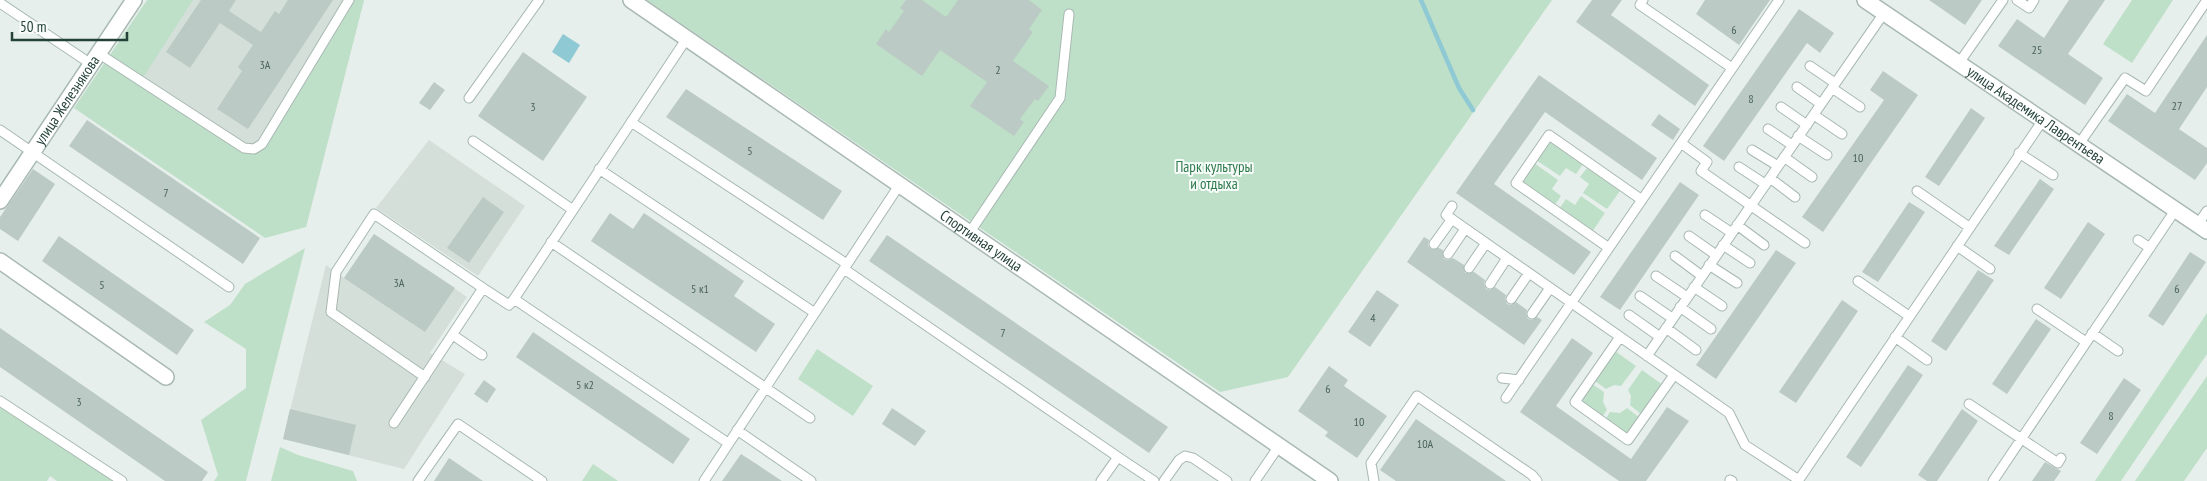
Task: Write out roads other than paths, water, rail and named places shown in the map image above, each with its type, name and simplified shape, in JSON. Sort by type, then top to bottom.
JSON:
[{"type":"street","name":"улица Железнякова","points":[[0,201],[134,0]]},
{"type":"street","name":"Спортивная улица","points":[[631,0],[1330,481]]},
{"type":"street","name":"улица Академика Лаврентьева","points":[[1865,0],[2203,227]]},
{"type":"street","points":[[0,260],[166,377]]},
{"type":"lane","points":[[0,3],[244,148],[254,149],[262,144],[349,0]]},
{"type":"lane","points":[[469,98],[539,0]]},
{"type":"lane","points":[[1643,0],[1640,5],[1732,68]]},
{"type":"lane","points":[[1506,398],[1779,0]]},
{"type":"lane","points":[[1959,63],[2003,0]]},
{"type":"lane","points":[[2017,0],[2029,8],[2034,0]]},
{"type":"lane","points":[[2079,144],[2126,78],[2146,91],[2207,0]]},
{"type":"lane","points":[[1647,356],[1884,13]]},
{"type":"lane","points":[[970,232],[1060,98],[1069,14]]},
{"type":"lane","points":[[424,377],[331,312],[336,272],[374,214],[509,305],[687,38]]},
{"type":"lane","points":[[1810,66],[1860,107]]},
{"type":"lane","points":[[1797,87],[1821,104]]},
{"type":"lane","points":[[1781,107],[1807,125]]},
{"type":"lane","points":[[1814,114],[1842,134]]},
{"type":"lane","points":[[1452,206],[1446,215],[1729,413],[1745,445],[1798,481],[2043,120]]},
{"type":"lane","points":[[631,122],[846,266],[1154,481]]},
{"type":"lane","points":[[1768,129],[1792,145]]},
{"type":"lane","points":[[0,130],[229,288]]},
{"type":"lane","points":[[1609,248],[1516,184],[1550,135],[1642,200]]},
{"type":"lane","points":[[1798,136],[1827,155]]},
{"type":"lane","points":[[473,141],[573,210]]},
{"type":"lane","points":[[1681,143],[1708,162],[1701,171],[1805,243]]},
{"type":"lane","points":[[1752,150],[1778,166]]},
{"type":"lane","points":[[2019,153],[2053,175]]},
{"type":"lane","points":[[1784,157],[1812,177]]},
{"type":"lane","points":[[1739,167],[1796,197]]},
{"type":"lane","points":[[599,169],[815,313]]},
{"type":"lane","points":[[704,481],[900,184]]},
{"type":"lane","points":[[1917,192],[1969,227]]},
{"type":"lane","points":[[1992,481],[2176,209]]},
{"type":"lane","points":[[2203,227],[2207,211]]},
{"type":"lane","points":[[1705,215],[1764,245]]},
{"type":"lane","points":[[1434,244],[1452,219]]},
{"type":"lane","points":[[1448,254],[1465,229]]},
{"type":"lane","points":[[1690,236],[1716,255]]},
{"type":"lane","points":[[2138,240],[2150,248]]},
{"type":"lane","points":[[551,242],[810,418]]},
{"type":"lane","points":[[1468,268],[1486,243]]},
{"type":"lane","points":[[1723,245],[1750,263]]},
{"type":"lane","points":[[1957,246],[1990,269]]},
{"type":"lane","points":[[1674,256],[1702,276]]},
{"type":"lane","points":[[1490,284],[1507,258]]},
{"type":"lane","points":[[1709,265],[1737,283]]},
{"type":"lane","points":[[1511,298],[1529,273]]},
{"type":"lane","points":[[1656,276],[1687,297]]},
{"type":"lane","points":[[1858,280],[1910,316]]},
{"type":"lane","points":[[1694,287],[1722,306]]},
{"type":"lane","points":[[394,423],[483,288]]},
{"type":"lane","points":[[1532,314],[1550,288]]},
{"type":"lane","points":[[1640,296],[1672,318]]},
{"type":"lane","points":[[514,299],[728,443]]},
{"type":"lane","points":[[1680,307],[1711,329]]},
{"type":"lane","points":[[2037,309],[2086,342]]},
{"type":"lane","points":[[1629,315],[1660,337]]},
{"type":"lane","points":[[1666,328],[1696,350]]},
{"type":"lane","points":[[2092,333],[2118,351]]},
{"type":"lane","points":[[453,335],[482,354]]},
{"type":"lane","points":[[1620,337],[1575,402],[1628,440],[1674,375]]},
{"type":"lane","points":[[1895,338],[1928,360]]},
{"type":"lane","points":[[1502,378],[1519,380]]},
{"type":"lane","points":[[1374,481],[1371,463],[1416,396],[1532,475],[1537,481]]},
{"type":"lane","points":[[0,401],[122,481]]},
{"type":"lane","points":[[1969,404],[2058,463],[2061,458]]},
{"type":"lane","points":[[418,481],[458,424],[542,481]]},
{"type":"lane","points":[[737,430],[811,481]]},
{"type":"lane","points":[[1255,481],[1279,446]]},
{"type":"lane","points":[[1164,481],[1179,460],[1185,456],[1192,458],[1227,481]]},
{"type":"lane","points":[[1101,481],[1118,457]]},
{"type":"water","points":[[563,34],[580,45],[569,63],[552,52]]},
{"type":"waterway","points":[[1421,0],[1459,88],[1473,110]]},
{"type":"park label","name":"Парк культуры и отдыха","points":[[1214,176]]}]
